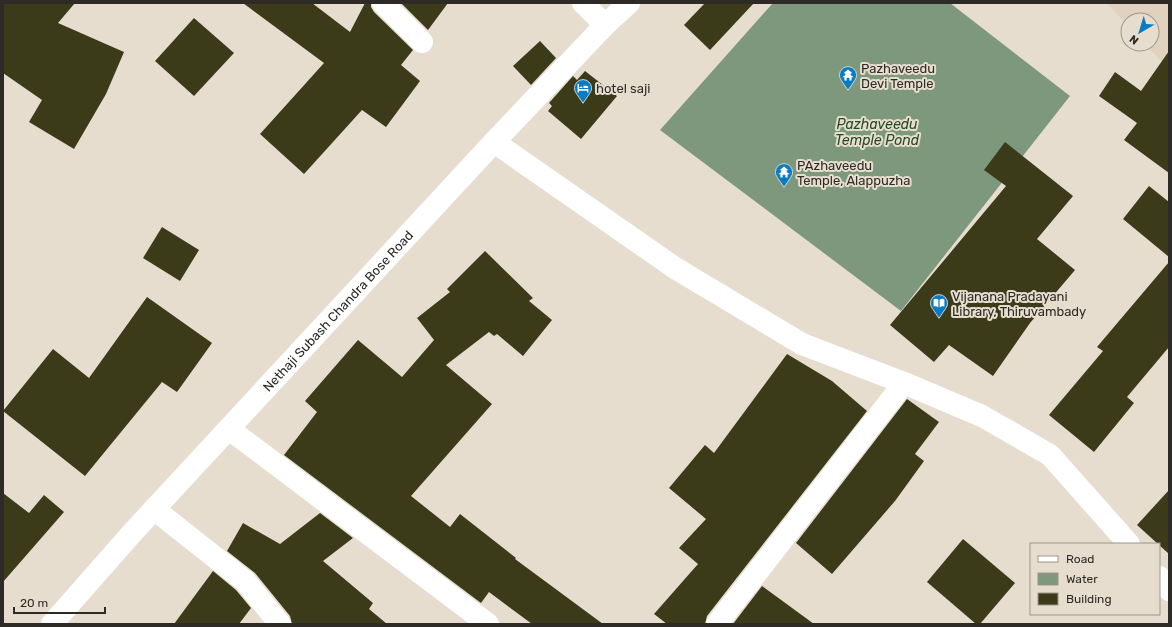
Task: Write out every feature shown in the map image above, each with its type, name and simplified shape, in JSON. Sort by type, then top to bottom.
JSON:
[{"type":"main road","points":[[383,3],[422,42]]},
{"type":"main road","points":[[583,3],[605,25]]},
{"type":"main road","name":"Nethaji Subash Chandra Bose Road","points":[[52,624],[154,509],[494,142],[605,25],[629,3]]},
{"type":"main road","points":[[494,142],[675,268],[802,344],[904,383],[982,416],[1050,455],[1128,543]]},
{"type":"main road","points":[[717,624],[904,383]]},
{"type":"main road","points":[[229,429],[488,624]]},
{"type":"main road","points":[[154,509],[245,581],[280,624]]},
{"type":"main road","points":[[1160,578],[1169,590]]},
{"type":"shaded area","points":[[1107,3],[1169,3],[1169,69],[1153,52],[1160,52],[1160,12],[1120,12],[1120,17]]},
{"type":"water","name":"Pazhaveedu Temple Pond","points":[[773,3],[950,3],[1070,96],[901,311],[660,130]]},
{"type":"building","points":[[3,3],[75,3],[58,23],[124,52],[106,94],[74,149],[29,122],[42,100],[3,73]]},
{"type":"building","points":[[243,3],[312,3],[350,32],[365,3],[371,3],[371,7],[374,12],[413,50],[401,65],[420,81],[386,127],[362,110],[304,174],[260,134],[324,63]]},
{"type":"building","points":[[401,3],[448,3],[428,30]]},
{"type":"building","points":[[705,3],[754,3],[710,50],[684,25]]},
{"type":"building","points":[[194,18],[234,53],[194,96],[155,61]]},
{"type":"building","points":[[540,41],[556,58],[531,85],[513,66]]},
{"type":"building","points":[[1169,51],[1169,173],[1124,140],[1137,123],[1099,96],[1115,72],[1141,91]]},
{"type":"building","name":"hotel saji","points":[[585,71],[617,96],[581,139],[548,111],[552,106],[549,103],[573,76],[577,80]]},
{"type":"building","points":[[1005,142],[1073,196],[1037,239],[1075,270],[1030,323],[993,376],[949,345],[934,362],[890,325],[1006,186],[984,170]]},
{"type":"building","points":[[1149,186],[1169,202],[1169,257],[1123,219]]},
{"type":"building","points":[[162,227],[199,250],[180,281],[143,258]]},
{"type":"building","points":[[485,251],[533,298],[529,301],[552,320],[523,356],[497,334],[494,336],[489,332],[446,365],[492,404],[411,496],[450,527],[460,514],[516,558],[515,559],[603,624],[532,624],[489,592],[481,603],[284,455],[317,412],[305,401],[358,340],[402,377],[434,340],[417,318],[450,292],[447,289]]},
{"type":"building","points":[[1169,262],[1169,347],[1127,397],[1134,403],[1094,452],[1049,415],[1103,351],[1097,347]]},
{"type":"building","points":[[147,297],[212,343],[177,392],[162,382],[85,476],[3,411],[53,349],[89,378]]},
{"type":"building","points":[[787,354],[832,381],[867,411],[707,616],[705,624],[667,624],[654,614],[698,564],[679,548],[706,519],[669,488],[705,445],[714,453]]},
{"type":"building","points":[[907,399],[939,422],[915,454],[924,461],[895,501],[832,574],[796,543]]},
{"type":"building","points":[[1169,490],[1169,554],[1160,546],[1160,543],[1157,543],[1137,525]]},
{"type":"building","points":[[3,493],[29,513],[44,495],[64,512],[3,582]]},
{"type":"building","points":[[320,513],[353,538],[323,561],[373,603],[369,609],[387,624],[292,624],[290,616],[255,573],[227,551],[243,523],[280,544]]},
{"type":"building","points":[[963,539],[1015,583],[980,624],[976,624],[927,582]]},
{"type":"building","points":[[213,571],[236,590],[251,608],[239,624],[174,624]]},
{"type":"building","points":[[762,586],[814,624],[733,624]]},
{"type":"place","name":"Pazhaveedu Devi Temple","points":[[848,90]]},
{"type":"place","name":"hotel saji","points":[[583,103]]},
{"type":"place","name":"PAzhaveedu Temple, Alappuzha","points":[[784,187]]},
{"type":"place","name":"Vijanana Pradayani Library, Thiruvambady","points":[[939,318]]}]
